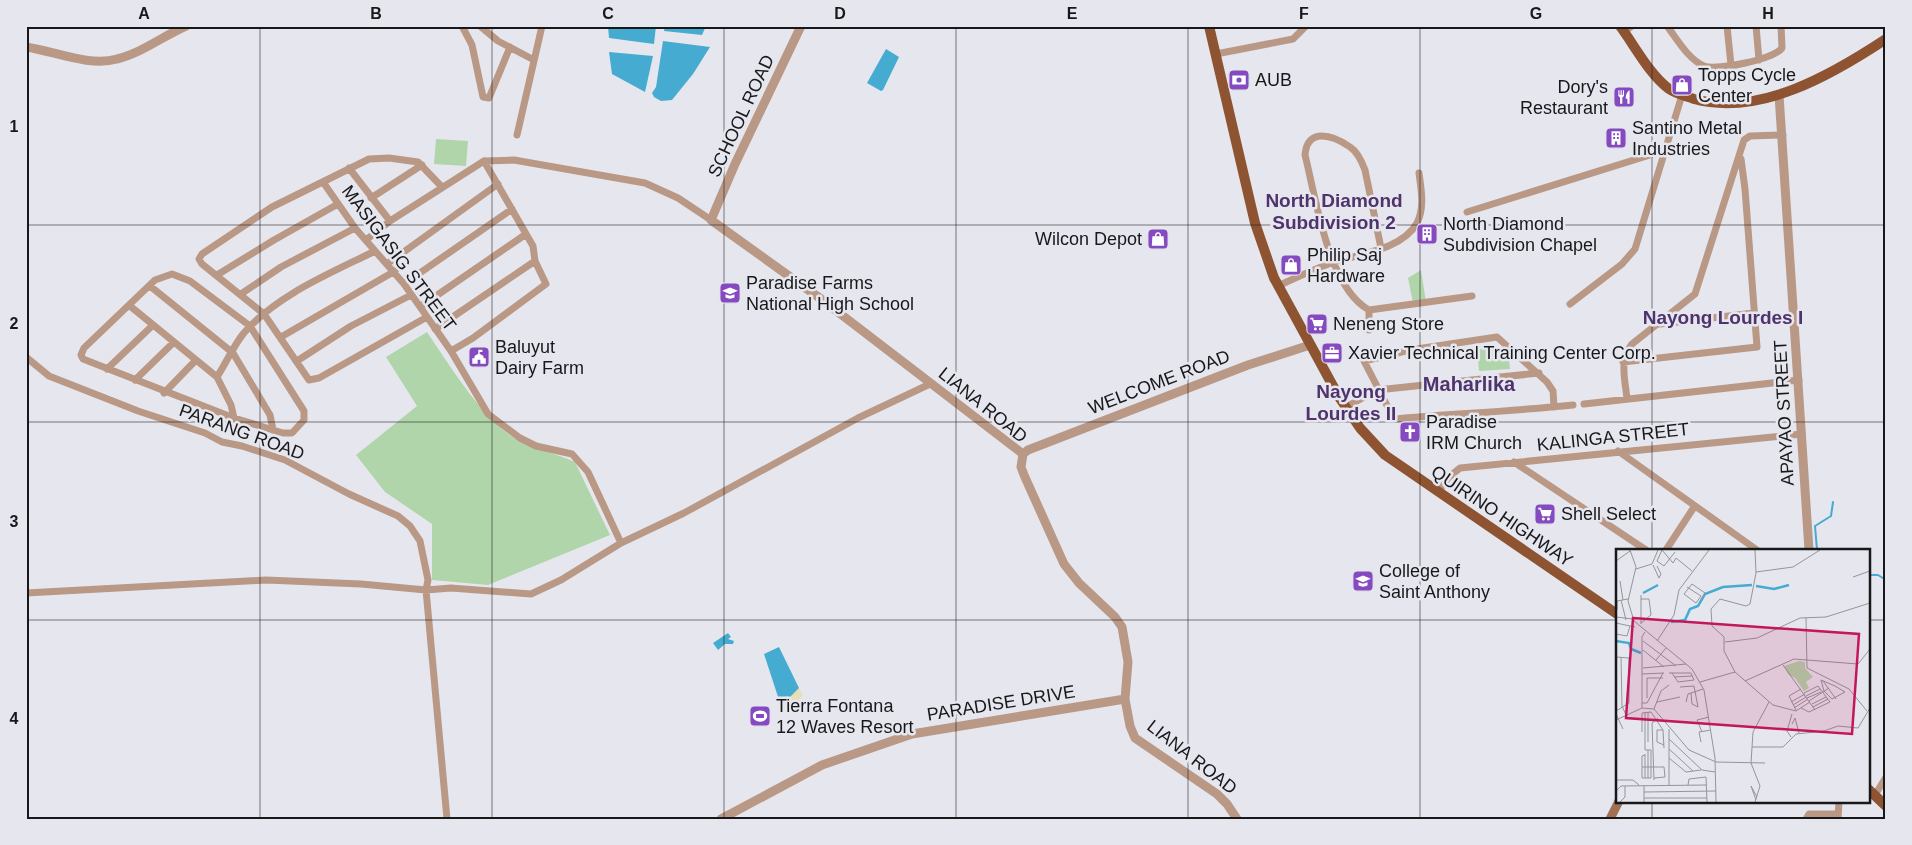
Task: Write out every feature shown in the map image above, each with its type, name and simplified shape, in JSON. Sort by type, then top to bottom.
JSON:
[{"type":"main road","name":"QUIRINO HIGHWAY","points":[[1210,26],[1258,231],[1278,286],[1346,407],[1369,440],[1385,455],[1616,613]]},
{"type":"main road","points":[[1625,28],[1660,80],[1670,90],[1706,102],[1741,101],[1779,95],[1851,63],[1886,40]]},
{"type":"main road","points":[[1872,792],[1886,806]]},
{"type":"main road","points":[[1610,819],[1618,802]]},
{"type":"street","points":[[26,47],[54,51],[78,59],[106,61],[140,51],[186,26]]},
{"type":"street","points":[[462,26],[472,45],[483,96],[489,98],[510,47]]},
{"type":"street","points":[[480,26],[498,41],[534,60]]},
{"type":"street","points":[[518,135],[542,26]]},
{"type":"street","name":"SCHOOL ROAD","points":[[711,220],[801,26]]},
{"type":"street","points":[[1216,54],[1293,39],[1306,26]]},
{"type":"street","points":[[1667,26],[1693,58],[1705,66],[1730,65],[1759,60],[1780,51],[1782,44],[1781,26]]},
{"type":"street","points":[[1727,26],[1730,65]]},
{"type":"street","points":[[1756,26],[1759,60]]},
{"type":"street","points":[[1570,304],[1622,264],[1635,249],[1682,95]]},
{"type":"street","name":"APAYAO STREET","points":[[1779,95],[1809,549]]},
{"type":"street","points":[[1627,399],[1622,362],[1632,344],[1695,294],[1744,140],[1750,136],[1783,135]]},
{"type":"street","points":[[1381,248],[1365,170],[1360,158],[1351,147],[1326,136],[1317,136],[1310,139],[1306,146],[1305,155],[1332,263],[1355,300],[1369,310],[1472,296]]},
{"type":"street","points":[[1467,212],[1666,150]]},
{"type":"street","points":[[1622,362],[1757,347],[1745,189],[1740,156]]},
{"type":"street","points":[[427,318],[312,381],[304,375],[297,361],[264,314],[200,261],[202,254],[272,207],[349,168],[377,158],[404,159],[422,165],[442,188]]},
{"type":"street","points":[[366,240],[390,221],[484,161],[514,160],[646,183],[678,198],[711,220]]},
{"type":"street","points":[[451,351],[533,296],[547,283],[535,260],[534,251],[526,234],[484,161]]},
{"type":"street","points":[[371,198],[422,165]]},
{"type":"street","points":[[349,168],[390,221]]},
{"type":"street","points":[[1278,286],[1332,263],[1381,248],[1404,237],[1417,223],[1421,206],[1419,173]]},
{"type":"street","name":"MASIGASIG STREET","points":[[323,182],[355,228],[395,271],[451,351],[488,414],[520,438],[536,446],[565,451],[578,460],[588,472],[621,543]]},
{"type":"street","points":[[388,264],[498,184]]},
{"type":"street","points":[[217,276],[274,240],[338,204]]},
{"type":"street","points":[[404,284],[512,208]]},
{"type":"street","name":"LIANA ROAD","points":[[711,220],[821,299],[1023,454],[1021,467],[1064,564],[1079,583],[1115,617],[1122,627],[1128,662],[1125,699],[1130,726],[1136,738],[1217,794],[1227,804],[1237,819]]},
{"type":"street","points":[[241,294],[281,267],[355,228]]},
{"type":"street","points":[[420,307],[526,234]]},
{"type":"street","points":[[217,377],[238,342],[250,326],[264,314],[294,294],[375,251]]},
{"type":"street","points":[[435,329],[535,260]]},
{"type":"street","points":[[281,337],[395,271]]},
{"type":"street","points":[[166,275],[186,279],[250,326],[305,414],[304,420],[292,433],[283,433],[234,418],[84,361],[82,352],[150,286],[166,275]]},
{"type":"street","points":[[150,286],[232,353],[270,415],[274,430]]},
{"type":"street","points":[[297,361],[351,326],[411,295]]},
{"type":"street","points":[[130,306],[217,377],[231,405],[234,418]]},
{"type":"street","points":[[1369,310],[1369,330]]},
{"type":"street","points":[[1658,324],[1754,313]]},
{"type":"street","points":[[106,368],[153,325]]},
{"type":"street","points":[[1554,407],[1553,391],[1539,373],[1496,337],[1410,350],[1364,361],[1376,390],[1394,419],[1554,407],[1573,405]]},
{"type":"street","points":[[135,380],[174,342]]},
{"type":"street","name":"WELCOME ROAD","points":[[1023,454],[1028,450],[1248,365],[1310,345]]},
{"type":"street","name":"PARANG ROAD","points":[[26,357],[49,376],[138,411],[217,438],[222,442],[242,446],[285,460],[349,494],[398,516],[410,526],[420,541],[428,580],[426,590],[447,819]]},
{"type":"street","points":[[164,393],[196,360]]},
{"type":"street","points":[[1346,407],[1376,390],[1539,373]]},
{"type":"street","points":[[1584,404],[1799,380]]},
{"type":"street","points":[[26,593],[266,580],[361,584],[426,590],[451,588],[531,594],[560,580],[621,543],[684,513],[858,418],[930,384]]},
{"type":"street","name":"KALINGA STREET","points":[[1438,492],[1460,468],[1802,434]]},
{"type":"street","points":[[1618,451],[1694,507],[1756,549]]},
{"type":"street","points":[[1514,462],[1644,549]]},
{"type":"street","points":[[1667,549],[1694,507]]},
{"type":"street","name":"PARADISE DRIVE","points":[[721,819],[822,765],[912,734],[1125,699]]},
{"type":"street","points":[[1872,792],[1886,777]]},
{"type":"street","points":[[1806,819],[1809,814],[1838,816],[1840,802]]},
{"type":"green space","points":[[436,139],[468,141],[466,166],[434,164]]},
{"type":"green space","points":[[1421,270],[1426,302],[1413,303],[1408,278]]},
{"type":"green space","points":[[427,332],[466,388],[488,416],[500,427],[511,436],[526,444],[575,462],[610,535],[488,585],[432,580],[432,524],[385,492],[356,455],[417,406],[386,357]]},
{"type":"green space","points":[[1508,347],[1510,369],[1479,371],[1477,349]]},
{"type":"sand","points":[[799,688],[803,695],[794,705],[785,708],[781,706],[781,699]]},
{"type":"water","points":[[608,26],[656,26],[654,44],[609,38]]},
{"type":"water","points":[[665,26],[706,26],[702,35],[664,31]]},
{"type":"water","points":[[663,41],[710,47],[693,74],[672,100],[661,101],[654,97],[652,93],[656,87]]},
{"type":"water","points":[[886,49],[899,57],[881,91],[867,83]]},
{"type":"water","points":[[609,52],[653,56],[645,92],[612,74]]},
{"type":"water","points":[[728,633],[731,637],[728,639],[734,641],[733,644],[725,644],[718,650],[713,643]]},
{"type":"water","points":[[779,647],[799,688],[781,706],[764,654]]},
{"type":"waterway","points":[[1817,549],[1815,526],[1831,516],[1833,502]]},
{"type":"waterway","points":[[1870,575],[1878,575],[1886,580]]},
{"type":"place","name":"AUB","points":[[1239,80]]},
{"type":"place","name":"Topps Cycle Center","points":[[1682,85]]},
{"type":"place","name":"Dory's Restaurant","points":[[1624,97]]},
{"type":"place","name":"Santino Metal Industries","points":[[1616,138]]},
{"type":"place","name":"North Diamond Subdivision Chapel","points":[[1427,234]]},
{"type":"place","name":"Wilcon Depot","points":[[1158,239]]},
{"type":"place","name":"Philip Saj Hardware","points":[[1291,265]]},
{"type":"place","name":"Paradise Farms National High School","points":[[730,293]]},
{"type":"place","name":"Neneng Store","points":[[1317,324]]},
{"type":"place","name":"Xavier Technical Training Center Corp.","points":[[1332,353]]},
{"type":"place","name":"Baluyut Dairy Farm","points":[[479,357]]},
{"type":"place","name":"Paradise IRM Church","points":[[1410,432]]},
{"type":"place","name":"Shell Select","points":[[1545,514]]},
{"type":"place","name":"College of Saint Anthony","points":[[1363,581]]},
{"type":"place","name":"Tierra Fontana 12 Waves Resort","points":[[760,716]]},
{"type":"district","name":"North Diamond Subdivision 2","points":[[1334,211]]},
{"type":"district","name":"Nayong Lourdes I","points":[[1723,317]]},
{"type":"district","name":"Maharlika","points":[[1469,384]]},
{"type":"district","name":"Nayong Lourdes II","points":[[1351,402]]}]
